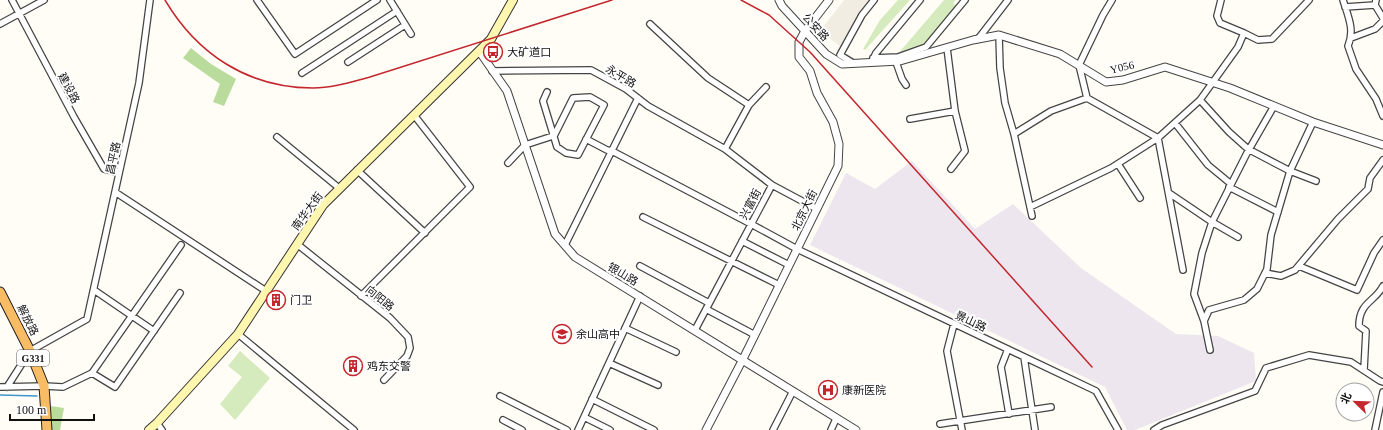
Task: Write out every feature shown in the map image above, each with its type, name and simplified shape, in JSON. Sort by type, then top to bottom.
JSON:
[{"type":"highway","name":"解放路","points":[[0,292],[30,351],[44,386],[47,430]]},
{"type":"main road","name":"南华大街","points":[[149,430],[160,427],[238,334],[323,205],[491,39],[513,0]]},
{"type":"street","name":"建设路","points":[[12,0],[74,117],[104,169],[120,173]]},
{"type":"street","points":[[0,24],[44,0]]},
{"type":"street","name":"昌平路","points":[[30,351],[87,320],[139,83],[150,0]]},
{"type":"street","points":[[258,0],[295,54],[377,0]]},
{"type":"street","points":[[390,0],[411,34]]},
{"type":"street","name":"公安路","points":[[779,0],[782,6],[826,54],[842,64]]},
{"type":"street","name":"北京大街","points":[[706,430],[755,335],[838,166],[839,144],[834,122],[817,92],[810,71],[799,57],[798,42],[829,0]]},
{"type":"street","points":[[854,63],[840,55],[862,15],[874,0]]},
{"type":"street","points":[[872,60],[876,53],[920,0]]},
{"type":"street","points":[[872,60],[898,57],[926,47],[965,0]]},
{"type":"street","points":[[978,39],[1008,0]]},
{"type":"street","points":[[1112,0],[1079,64],[1087,98],[1158,138],[1183,270]]},
{"type":"street","points":[[1221,0],[1217,16],[1220,23],[1258,40],[1272,39],[1308,1]]},
{"type":"street","points":[[1343,0],[1351,25],[1351,38],[1348,46],[1356,69],[1376,99],[1383,115]]},
{"type":"street","points":[[1345,7],[1376,2],[1382,17],[1375,29],[1351,38]]},
{"type":"street","points":[[302,72],[397,11]]},
{"type":"street","points":[[650,24],[708,78],[749,105]]},
{"type":"street","points":[[348,62],[405,25]]},
{"type":"street","points":[[1030,207],[1111,168],[1158,138],[1200,100],[1238,47],[1244,33]]},
{"type":"street","points":[[999,35],[1000,68],[1005,103],[1014,134],[1032,216]]},
{"type":"street","name":"Y056","points":[[842,64],[872,60],[896,62],[978,39],[999,35],[1060,54],[1079,64],[1106,82],[1123,80],[1164,67],[1213,83],[1313,122],[1383,145]]},
{"type":"street","points":[[946,48],[955,111],[965,151],[951,169]]},
{"type":"street","name":"银山路","points":[[479,51],[507,91],[555,234],[575,257],[743,359],[836,419],[856,430]]},
{"type":"street","points":[[896,62],[906,85]]},
{"type":"street","name":"永平路","points":[[492,71],[591,70],[626,89],[648,106],[725,149]]},
{"type":"street","points":[[725,149],[749,105],[766,87]]},
{"type":"street","points":[[508,163],[525,145],[553,136],[554,136],[573,98],[590,97],[604,105],[578,154],[566,153],[557,148],[553,136],[542,101],[547,92]]},
{"type":"street","points":[[565,245],[638,98]]},
{"type":"street","points":[[1014,134],[1051,112],[1087,98]]},
{"type":"street","points":[[1200,100],[1229,132],[1248,149],[1290,171],[1316,181]]},
{"type":"street","points":[[1210,350],[1204,321],[1194,294],[1202,253],[1212,222],[1248,149],[1274,106]]},
{"type":"street","points":[[910,119],[955,111]]},
{"type":"street","points":[[361,296],[470,187],[414,115]]},
{"type":"street","points":[[1204,321],[1209,310],[1244,300],[1257,289],[1267,269],[1271,235],[1290,171],[1313,122]]},
{"type":"street","points":[[1175,123],[1208,165],[1230,186],[1278,212]]},
{"type":"street","points":[[277,137],[339,188]]},
{"type":"street","name":"景山路","points":[[586,139],[612,151],[797,249],[1096,391],[1118,430]]},
{"type":"street","name":"兴富街","points":[[695,330],[772,185],[725,149]]},
{"type":"street","points":[[1265,273],[1281,276],[1295,270],[1338,219],[1368,189],[1370,178],[1383,160]]},
{"type":"street","points":[[1118,164],[1140,198]]},
{"type":"street","points":[[357,170],[425,233]]},
{"type":"street","points":[[772,185],[817,209]]},
{"type":"street","points":[[115,192],[266,291]]},
{"type":"street","points":[[1169,193],[1212,222],[1238,237]]},
{"type":"street","points":[[643,217],[779,285]]},
{"type":"street","points":[[1299,266],[1357,290],[1374,253],[1383,240]]},
{"type":"street","points":[[742,241],[789,265]]},
{"type":"street","name":"向阳路","points":[[297,244],[390,318],[408,337],[410,348],[407,356],[384,380]]},
{"type":"street","points":[[0,387],[63,387],[92,373],[181,245]]},
{"type":"street","points":[[640,266],[709,303]]},
{"type":"street","points":[[1364,370],[1366,331],[1359,326],[1359,318],[1367,303],[1383,286]]},
{"type":"street","points":[[94,290],[154,331]]},
{"type":"street","points":[[92,373],[114,387],[180,293]]},
{"type":"street","points":[[578,430],[640,296]]},
{"type":"street","points":[[706,309],[755,335]]},
{"type":"street","points":[[954,324],[947,351],[962,430]]},
{"type":"street","points":[[625,328],[676,352]]},
{"type":"street","points":[[238,334],[354,430]]},
{"type":"street","points":[[1008,349],[1001,367],[1009,414]]},
{"type":"street","points":[[7,387],[30,351]]},
{"type":"street","points":[[1156,429],[1162,425],[1255,391],[1266,368],[1309,355],[1351,362],[1380,382],[1383,382]]},
{"type":"street","points":[[1024,357],[1035,430]]},
{"type":"street","points":[[609,363],[658,385]]},
{"type":"street","points":[[773,430],[793,391]]},
{"type":"street","points":[[1375,430],[1383,392]]},
{"type":"street","points":[[500,396],[567,430]]},
{"type":"street","points":[[592,400],[643,428],[654,430]]},
{"type":"street","points":[[940,424],[1051,407]]},
{"type":"street","points":[[584,417],[610,430]]},
{"type":"street","points":[[831,430],[836,419]]},
{"type":"street","points":[[503,420],[522,430]]},
{"type":"shaded area","points":[[844,0],[870,0],[858,14],[841,47],[820,31]]},
{"type":"shaded area","points":[[912,161],[975,229],[1013,204],[1081,268],[1176,334],[1218,336],[1254,353],[1256,381],[1135,430],[1127,430],[1105,387],[810,245],[846,173],[875,189]]},
{"type":"green space","points":[[898,0],[910,0],[865,50],[863,49],[880,20]]},
{"type":"green space","points":[[944,0],[956,0],[953,3],[957,7],[924,46],[897,55]]},
{"type":"green space","points":[[191,48],[211,64],[236,79],[224,106],[213,102],[220,84],[183,58]]},
{"type":"green space","points":[[240,351],[270,378],[235,420],[220,404],[242,377],[228,366]]},
{"type":"green space","points":[[51,406],[64,408],[60,430],[50,430]]},
{"type":"waterway","points":[[0,395],[37,396]]},
{"type":"railway","points":[[165,0],[192,37],[209,52],[227,64],[246,74],[267,82],[313,88],[334,86],[370,77],[612,0]]},
{"type":"railway","points":[[741,0],[769,15],[810,52],[1092,367]]},
{"type":"place","name":"大矿道口","points":[[493,52]]},
{"type":"place","name":"门卫","points":[[276,300]]},
{"type":"place","name":"余山高中","points":[[562,334]]},
{"type":"place","name":"鸡东交警","points":[[353,366]]},
{"type":"place","name":"康新医院","points":[[828,390]]}]
